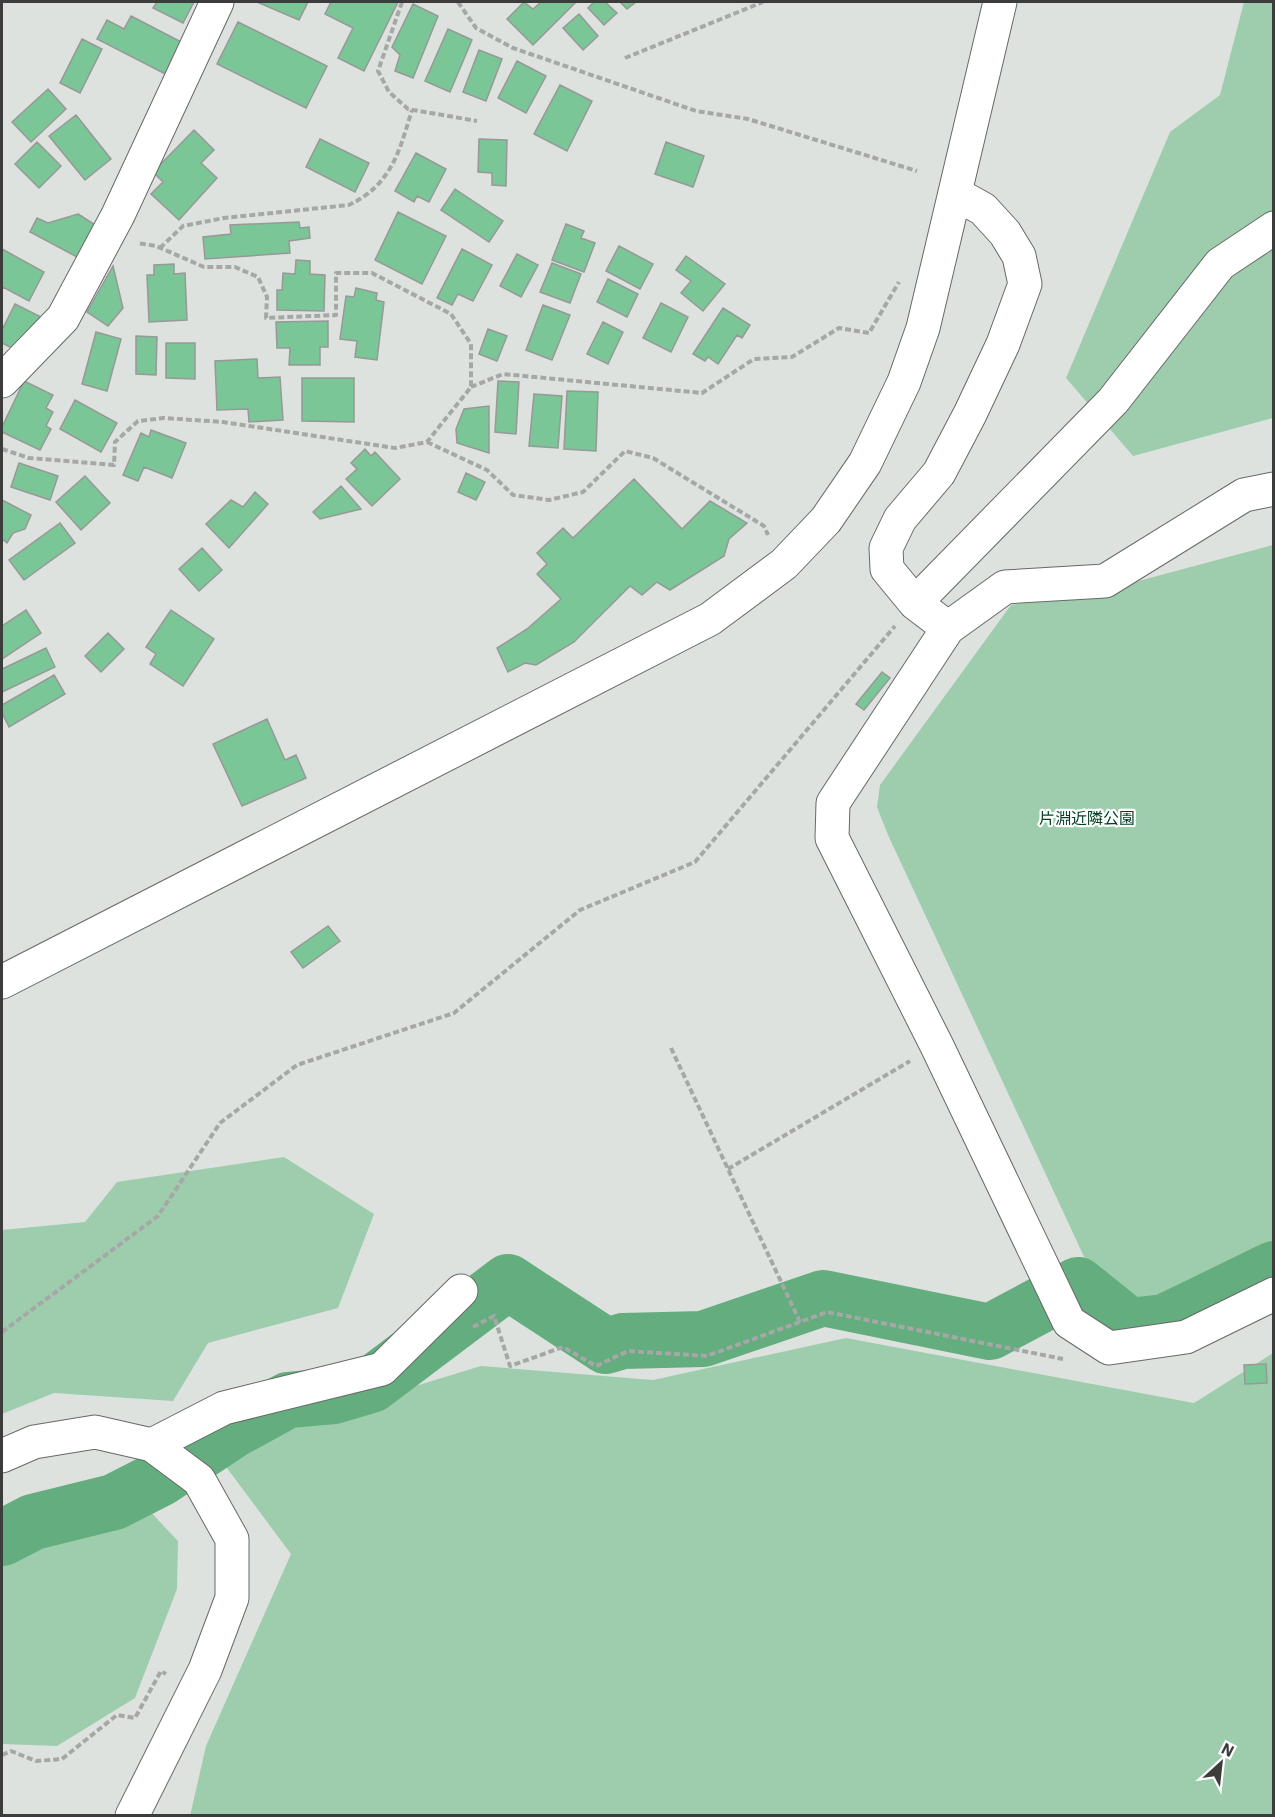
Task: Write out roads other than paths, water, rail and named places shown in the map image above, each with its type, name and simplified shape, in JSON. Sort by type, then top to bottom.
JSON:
[{"type":"street","points":[[2,381],[63,318],[118,215],[217,2]]},
{"type":"street","points":[[2,982],[710,619],[784,564],[826,520],[865,463],[904,382],[923,328],[1000,2]]},
{"type":"street","points":[[948,628],[915,603],[887,569],[886,548],[900,519],[939,473],[955,444],[1003,344],[1025,284],[1019,256],[1005,232],[983,209],[956,194]]},
{"type":"street","points":[[915,603],[1113,401],[1220,264],[1274,228]]},
{"type":"street","points":[[1274,489],[1244,495],[1105,581],[1005,587],[948,628],[833,803],[832,838],[937,1046],[1069,1322],[1108,1348],[1186,1337],[1274,1294]]},
{"type":"street","points":[[152,1445],[224,1408],[382,1369],[460,1291]]},
{"type":"street","points":[[2,1456],[34,1442],[95,1431],[152,1445],[199,1480],[232,1539],[232,1598],[204,1670],[132,1815]]},
{"type":"waterway","points":[[2,1538],[33,1522],[114,1502],[161,1478],[233,1430],[288,1400],[334,1396],[371,1385],[508,1282],[606,1346],[623,1341],[703,1339],[823,1298],[990,1332],[1078,1285],[1129,1326],[1165,1322],[1274,1269]]},
{"type":"park label","name":"片淵近隣公園","points":[[1087,818]]}]
